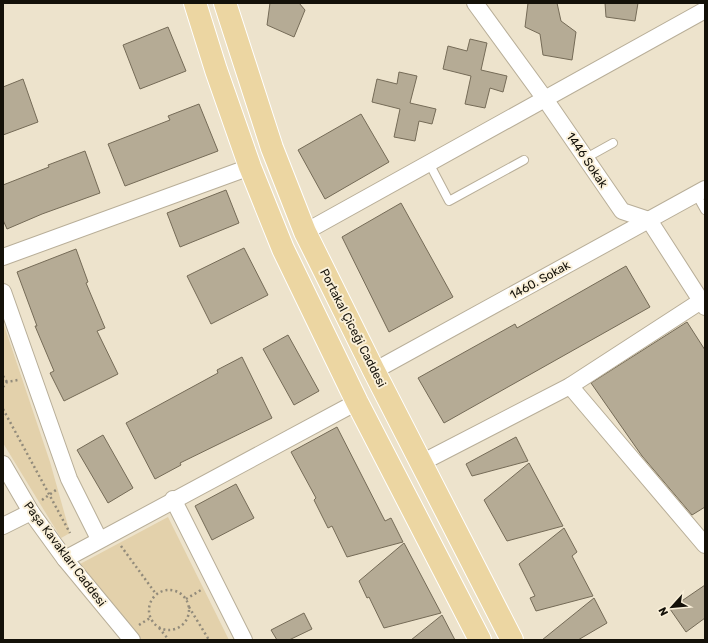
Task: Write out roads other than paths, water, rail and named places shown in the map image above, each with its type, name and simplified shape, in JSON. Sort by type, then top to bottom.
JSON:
[{"type":"main road","points":[[195,3],[216,70],[250,167],[283,249],[357,402],[480,640]]},
{"type":"main road","name":"Portakal Çiceği Caddesi","points":[[225,3],[272,148],[305,232],[374,371],[512,640]]},
{"type":"street","name":"1446 Sokak","points":[[475,3],[546,99],[622,211],[649,220]]},
{"type":"street","points":[[305,232],[705,10]]},
{"type":"street","points":[[3,257],[250,167]]},
{"type":"street","name":"1460. Sokak","points":[[374,371],[700,192]]},
{"type":"street","points":[[421,463],[570,386],[703,304],[649,220]]},
{"type":"street","points":[[3,292],[69,479],[100,539]]},
{"type":"street","points":[[570,386],[705,545]]},
{"type":"street","points":[[66,559],[100,539],[357,402]]},
{"type":"street","name":"Paşa Kavakları Caddesi","points":[[3,464],[35,507],[66,559],[132,640]]},
{"type":"street","points":[[173,500],[244,640]]},
{"type":"street","points":[[3,526],[35,507]]},
{"type":"lane","points":[[586,158],[612,143]]},
{"type":"lane","points":[[429,163],[449,201],[524,160]]},
{"type":"lane","points":[[700,192],[705,210]]}]
